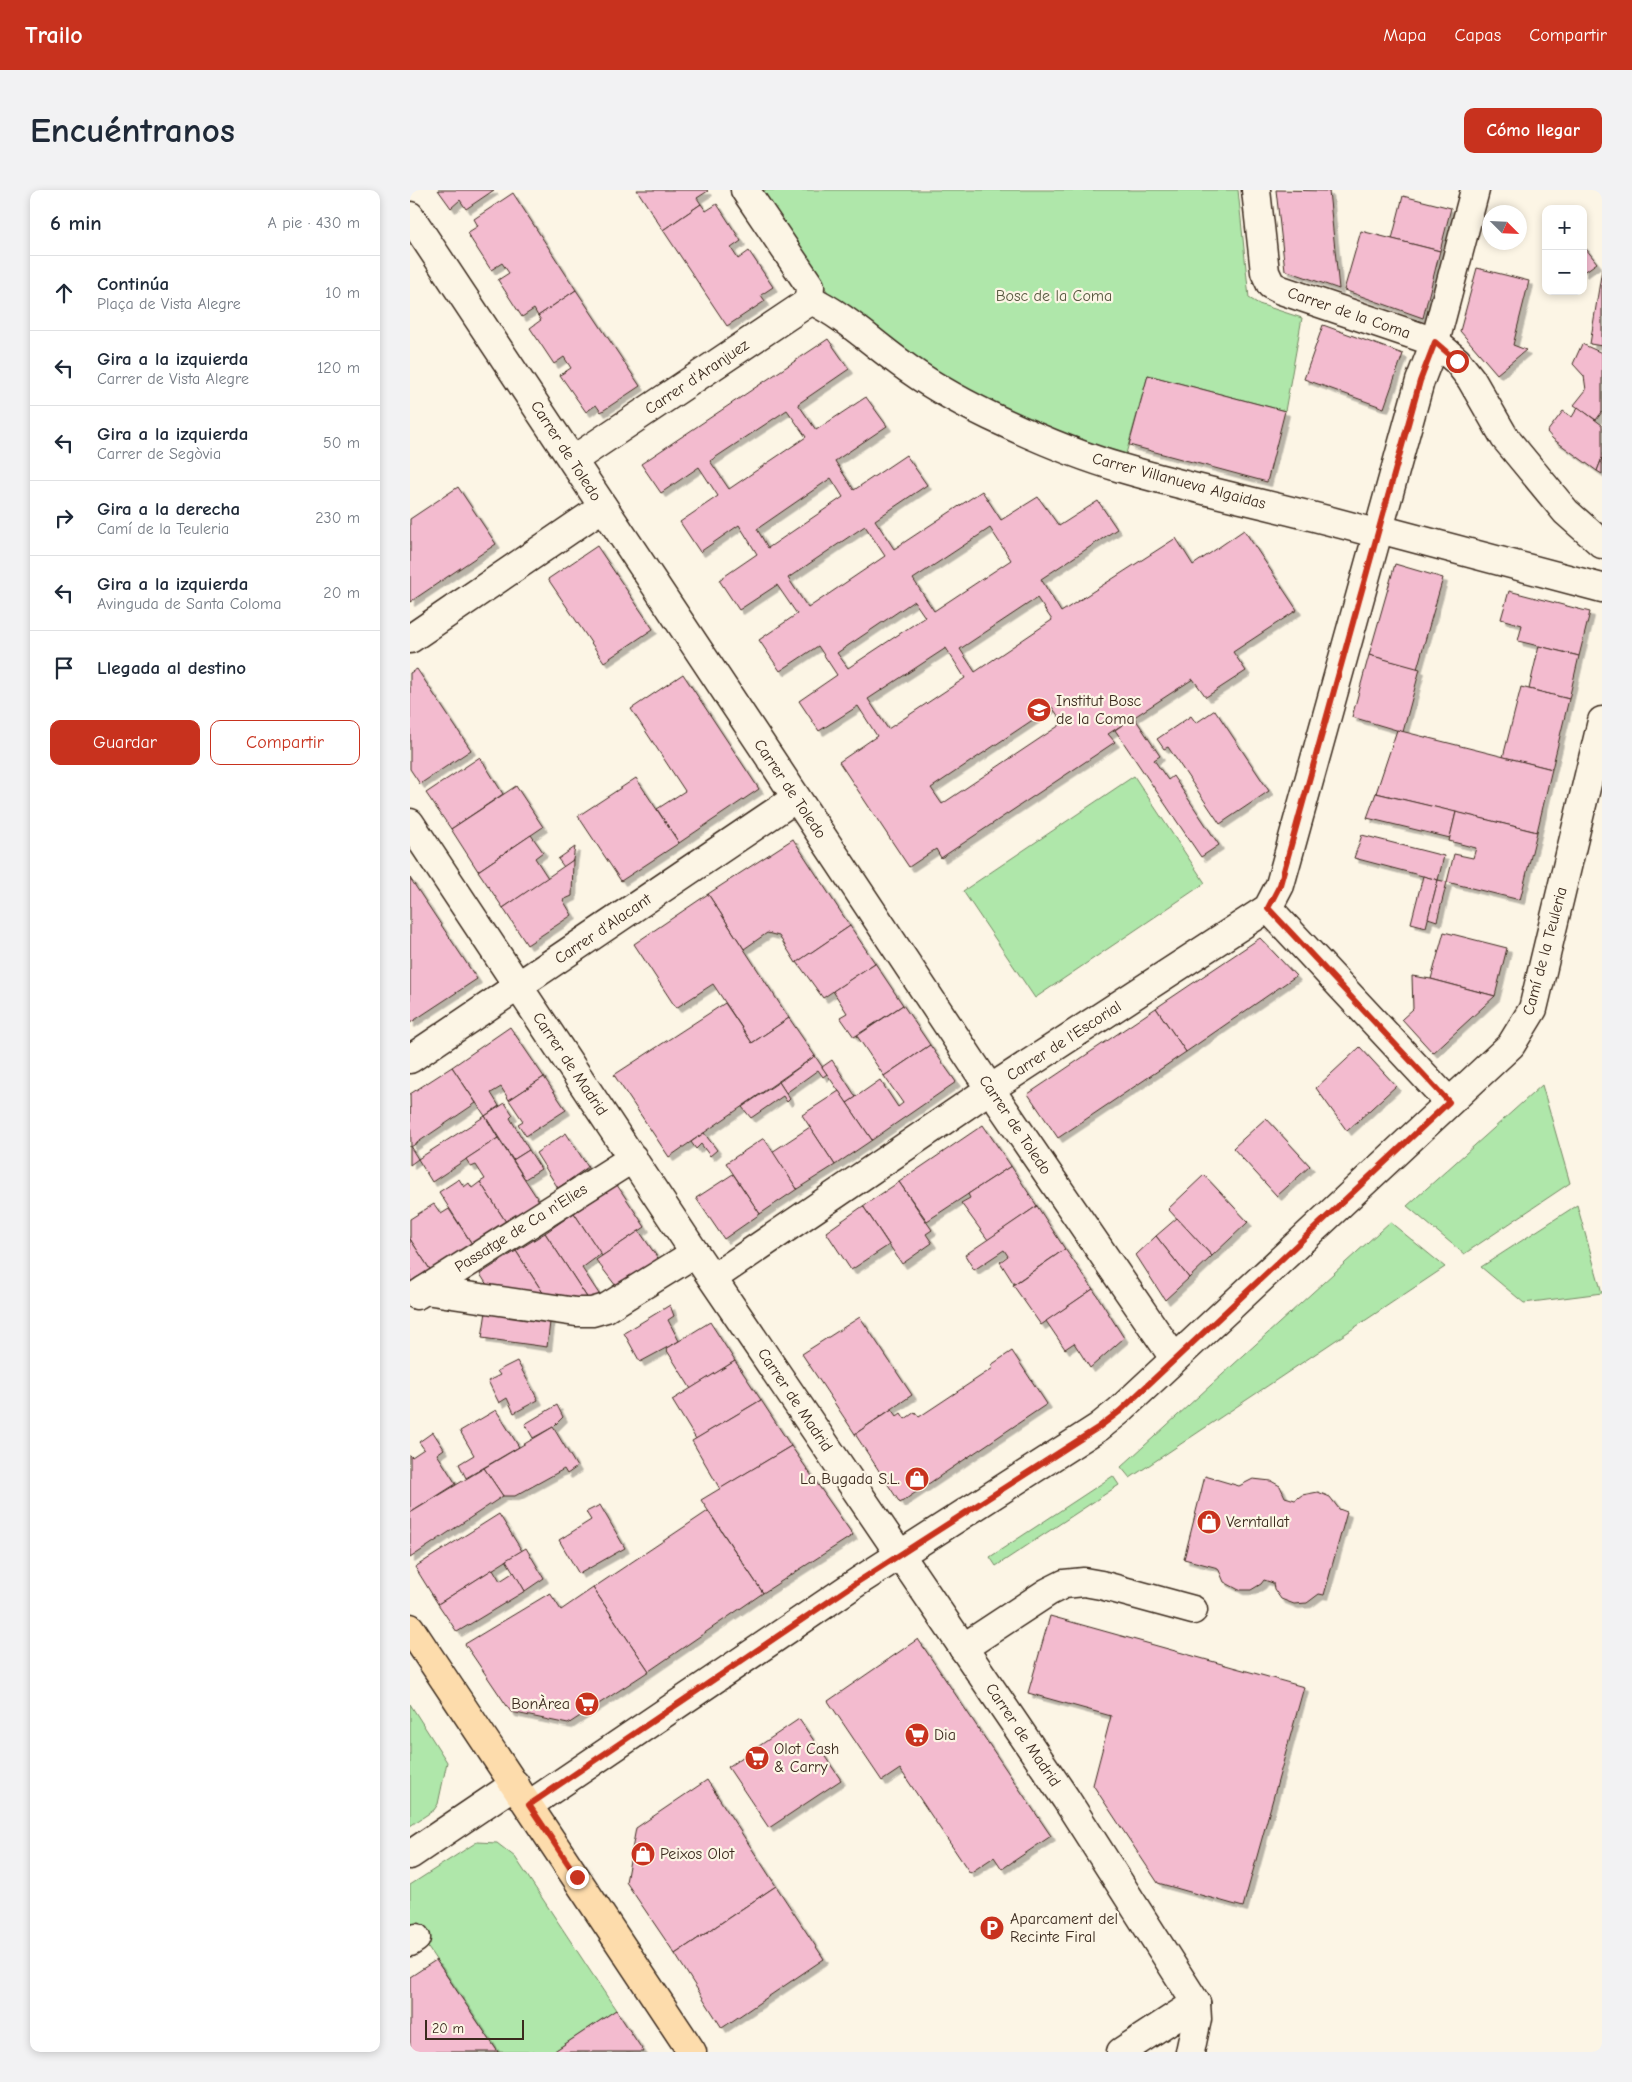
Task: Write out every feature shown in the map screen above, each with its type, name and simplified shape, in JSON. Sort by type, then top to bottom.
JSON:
[{"type":"main road","points":[[410,1628],[692,2052]]},
{"type":"street","points":[[745,190],[809,292]]},
{"type":"street","name":"Carrer de la Coma","points":[[1256,190],[1265,272],[1271,285],[1275,288],[1435,342]]},
{"type":"street","points":[[1449,1102],[1268,908],[1280,885],[1420,381],[1435,342],[1475,190]]},
{"type":"street","name":"Carrer de Toledo","points":[[410,217],[990,1089],[1174,1358]]},
{"type":"street","name":"Carrer d'Aranjuez","points":[[573,460],[804,305],[809,292]]},
{"type":"street","name":"Carrer Villanueva Algaidas","points":[[809,292],[899,362],[927,381],[989,416],[1120,468],[1602,588]]},
{"type":"street","points":[[1435,342],[1457,361],[1471,379],[1505,438],[1566,512],[1602,544]]},
{"type":"street","points":[[410,639],[603,507]]},
{"type":"street","name":"Camí de la Teuleria","points":[[410,1854],[522,1794],[901,1556],[1099,1427],[1120,1411],[1174,1358],[1511,1044],[1533,1009],[1602,721]]},
{"type":"street","name":"Carrer d'Alacant","points":[[410,1059],[796,798]]},
{"type":"street","name":"Carrer de Madrid","points":[[410,823],[696,1253],[1066,1799],[1196,2003]]},
{"type":"street","name":"Carrer de l'Escorial","points":[[713,1278],[990,1089],[1268,908]]},
{"type":"street","name":"Passatge de Ca n'Elies","points":[[417,1295],[633,1158]]},
{"type":"street","points":[[417,1295],[576,1312],[592,1312],[606,1308],[696,1253]]},
{"type":"street","points":[[963,1648],[1048,1592],[1064,1584],[1084,1582],[1101,1585],[1194,1610]]},
{"type":"street","points":[[1121,2052],[1196,2003]]},
{"type":"street","points":[[1190,2052],[1196,2026],[1196,2003]]},
{"type":"green space","name":"Bosc de la Coma","points":[[761,190],[1238,190],[1249,298],[1259,304],[1302,318],[1285,411],[1148,375],[1124,461],[953,387],[829,294]]},
{"type":"green space","points":[[1134,776],[1205,883],[1035,998],[963,891]]},
{"type":"green space","points":[[1542,1085],[1570,1183],[1464,1254],[1407,1206]]},
{"type":"green space","points":[[1577,1205],[1602,1293],[1524,1303],[1481,1267]]},
{"type":"green space","points":[[1390,1222],[1445,1267],[1130,1478],[1121,1467]]},
{"type":"green space","points":[[1113,1476],[1119,1485],[996,1566],[990,1557]]},
{"type":"green space","points":[[410,1704],[447,1762],[438,1804],[434,1810],[410,1826]]},
{"type":"green space","points":[[477,1842],[497,1843],[515,1857],[616,2010],[553,2052],[498,2052],[412,1924],[410,1924],[410,1885]]},
{"type":"building","points":[[438,190],[494,190],[466,209],[460,200],[451,208]]},
{"type":"building","points":[[637,190],[708,191],[697,198],[701,204],[663,230]]},
{"type":"building","points":[[1276,190],[1329,191],[1339,289],[1285,270]]},
{"type":"building","points":[[513,193],[576,290],[538,316],[534,309],[522,317],[498,280],[509,273],[502,263],[491,270],[467,233],[478,226],[474,219]]},
{"type":"building","points":[[1403,196],[1451,208],[1440,251],[1392,239]]},
{"type":"building","points":[[701,204],[706,211],[717,204],[741,241],[731,248],[738,259],[749,251],[773,287],[761,295],[765,301],[727,326],[663,230]]},
{"type":"building","points":[[1361,231],[1440,251],[1423,318],[1344,290]]},
{"type":"building","points":[[1587,250],[1597,263],[1587,270]]},
{"type":"building","points":[[1477,268],[1529,281],[1513,345],[1526,350],[1497,374],[1460,331]]},
{"type":"building","points":[[1602,269],[1602,346],[1590,344]]},
{"type":"building","points":[[576,290],[640,386],[601,412],[596,405],[586,412],[560,375],[571,368],[564,357],[554,364],[530,328],[541,320],[538,316]]},
{"type":"building","points":[[1323,325],[1403,354],[1384,408],[1304,379]]},
{"type":"building","points":[[828,339],[849,369],[798,404],[816,430],[866,397],[887,426],[835,461],[854,490],[906,455],[927,485],[875,520],[894,549],[982,491],[1001,520],[1038,497],[1059,526],[1098,501],[1117,529],[1041,579],[1061,612],[1176,538],[1193,565],[1244,530],[1297,610],[1233,652],[1246,671],[1206,697],[1193,679],[1108,734],[1115,742],[941,858],[936,849],[909,867],[839,762],[877,736],[858,706],[819,731],[799,701],[837,675],[818,646],[780,671],[759,640],[797,614],[777,585],[739,610],[719,580],[757,554],[739,525],[700,552],[680,522],[718,496],[699,467],[661,493],[641,464]],"holes":[[[787,410],[806,437],[729,489],[710,461]],[[831,478],[843,497],[768,548],[757,529]],[[865,526],[885,556],[808,608],[788,578]],[[990,528],[1011,560],[934,611],[913,579]],[[1037,598],[1052,620],[975,672],[960,649]],[[914,601],[925,617],[848,668],[837,653]],[[946,648],[965,678],[888,729],[868,699]],[[1052,707],[1063,723],[942,804],[931,788]]]},
{"type":"building","points":[[1582,344],[1602,353],[1602,412],[1596,420],[1574,405],[1586,390],[1584,376],[1573,364]]},
{"type":"building","points":[[1148,375],[1285,411],[1267,482],[1129,445]]},
{"type":"building","points":[[1578,407],[1602,425],[1602,458],[1597,471],[1553,439],[1547,432],[1563,411],[1572,417]]},
{"type":"building","points":[[1602,458],[1602,474],[1597,471]]},
{"type":"building","points":[[458,487],[496,544],[410,602],[410,519]]},
{"type":"building","points":[[597,546],[653,629],[604,662],[548,579]]},
{"type":"building","points":[[1395,564],[1443,578],[1417,669],[1369,655]]},
{"type":"building","points":[[1509,591],[1590,612],[1579,656],[1518,641],[1522,625],[1501,619]]},
{"type":"building","points":[[1539,646],[1579,656],[1569,699],[1529,689]]},
{"type":"building","points":[[1369,655],[1420,669],[1403,732],[1352,717]]},
{"type":"building","points":[[417,669],[471,750],[420,784],[410,769],[410,673]]},
{"type":"building","points":[[683,674],[759,789],[679,843],[657,809],[685,791],[631,709]]},
{"type":"building","points":[[1521,687],[1569,699],[1552,769],[1503,757]]},
{"type":"building","points":[[1215,710],[1269,791],[1220,824],[1168,747],[1164,749],[1157,739],[1191,716],[1196,723]]},
{"type":"building","points":[[1134,717],[1160,756],[1154,760],[1168,780],[1173,776],[1219,845],[1201,857],[1115,730]]},
{"type":"building","points":[[1397,730],[1552,769],[1537,832],[1376,793]]},
{"type":"building","points":[[480,757],[503,794],[451,829],[426,793]]},
{"type":"building","points":[[636,778],[679,843],[621,881],[578,816]]},
{"type":"building","points":[[516,786],[543,827],[478,871],[451,829]]},
{"type":"building","points":[[1376,793],[1456,812],[1450,838],[1367,818]]},
{"type":"building","points":[[1456,812],[1537,832],[1520,900],[1447,882],[1454,854],[1473,858],[1476,848],[1449,841]]},
{"type":"building","points":[[531,835],[543,852],[535,858],[548,878],[503,908],[478,871]]},
{"type":"building","points":[[1362,835],[1444,856],[1438,880],[1354,858]]},
{"type":"building","points":[[793,839],[850,926],[796,963],[779,936],[767,933],[744,949],[708,894]]},
{"type":"building","points":[[575,847],[573,860],[564,867],[558,859]]},
{"type":"building","points":[[573,860],[572,896],[563,900],[572,915],[527,945],[503,908]]},
{"type":"building","points":[[1423,876],[1438,880],[1426,927],[1411,923]]},
{"type":"building","points":[[410,878],[477,979],[410,1023]]},
{"type":"building","points":[[1438,880],[1447,882],[1437,921],[1428,918]]},
{"type":"building","points":[[708,894],[789,1018],[752,1043],[713,984],[676,1008],[634,944]]},
{"type":"building","points":[[850,926],[875,963],[823,998],[797,962]]},
{"type":"building","points":[[1444,932],[1507,948],[1495,996],[1431,979]]},
{"type":"building","points":[[1260,938],[1296,976],[1186,1052],[1156,1008]]},
{"type":"building","points":[[875,963],[903,1005],[854,1037],[840,1017],[847,1013],[833,991]]},
{"type":"building","points":[[1412,976],[1431,979],[1495,996],[1433,1053],[1402,1019],[1413,1009]]},
{"type":"building","points":[[725,1003],[752,1043],[789,1018],[815,1056],[669,1157],[614,1075]]},
{"type":"building","points":[[903,1005],[930,1045],[884,1076],[857,1036]]},
{"type":"building","points":[[1156,1008],[1186,1052],[1058,1138],[1028,1094]]},
{"type":"building","points":[[510,1027],[544,1077],[509,1100],[501,1087],[491,1093],[499,1106],[485,1116],[452,1067]]},
{"type":"building","points":[[930,1045],[956,1082],[872,1140],[847,1103],[880,1080],[898,1107],[903,1103],[884,1076]]},
{"type":"building","points":[[1360,1047],[1396,1086],[1347,1131],[1316,1088]]},
{"type":"building","points":[[815,1056],[827,1074],[823,1077],[818,1070],[786,1093],[779,1082]]},
{"type":"building","points":[[832,1060],[856,1097],[847,1103],[822,1067]]},
{"type":"building","points":[[452,1067],[476,1103],[411,1147],[410,1094]]},
{"type":"building","points":[[544,1077],[566,1110],[526,1136],[518,1124],[523,1121],[509,1100]]},
{"type":"building","points":[[779,1082],[790,1099],[787,1102],[783,1096],[751,1118],[742,1107]]},
{"type":"building","points":[[839,1091],[872,1140],[835,1165],[802,1115]]},
{"type":"building","points":[[505,1103],[513,1115],[510,1118],[529,1150],[513,1160],[485,1116]]},
{"type":"building","points":[[485,1116],[498,1138],[432,1182],[418,1159]]},
{"type":"building","points":[[1266,1118],[1310,1166],[1277,1196],[1233,1148]]},
{"type":"building","points":[[983,1125],[1011,1166],[927,1221],[899,1182]]},
{"type":"building","points":[[810,1127],[835,1165],[797,1189],[772,1152]]},
{"type":"building","points":[[566,1133],[588,1167],[558,1188],[536,1153]]},
{"type":"building","points":[[704,1133],[717,1150],[710,1156],[701,1144],[696,1149],[691,1142]]},
{"type":"building","points":[[498,1138],[539,1201],[506,1222],[480,1182],[485,1179],[476,1165],[471,1167],[466,1159]]},
{"type":"building","points":[[764,1138],[797,1189],[760,1214],[726,1163]]},
{"type":"building","points":[[410,1146],[418,1159],[410,1165]]},
{"type":"building","points":[[529,1150],[541,1169],[525,1179],[513,1160]]},
{"type":"building","points":[[1011,1166],[1037,1206],[988,1240],[961,1203],[970,1198],[968,1194]]},
{"type":"building","points":[[733,1174],[760,1214],[724,1239],[696,1198]]},
{"type":"building","points":[[1204,1175],[1248,1222],[1212,1256],[1168,1209]]},
{"type":"building","points":[[459,1179],[464,1187],[469,1183],[472,1188],[480,1182],[506,1222],[472,1244],[439,1192]]},
{"type":"building","points":[[899,1182],[932,1230],[926,1234],[932,1243],[902,1264],[863,1206]]},
{"type":"building","points":[[617,1185],[645,1227],[602,1256],[574,1213]]},
{"type":"building","points":[[434,1204],[441,1214],[449,1209],[472,1244],[431,1271],[410,1239],[410,1219]]},
{"type":"building","points":[[863,1206],[889,1245],[851,1270],[826,1232]]},
{"type":"building","points":[[1037,1206],[1065,1249],[1014,1284],[1000,1262],[1008,1256],[1004,1250],[974,1270],[965,1255]]},
{"type":"building","points":[[574,1213],[601,1254],[582,1268],[601,1297],[590,1302],[545,1233]]},
{"type":"building","points":[[1177,1218],[1212,1256],[1189,1278],[1156,1236]]},
{"type":"building","points":[[639,1231],[662,1264],[619,1290],[596,1260]]},
{"type":"building","points":[[545,1233],[590,1302],[547,1299],[516,1251]]},
{"type":"building","points":[[1156,1236],[1189,1278],[1165,1300],[1136,1255]]},
{"type":"building","points":[[410,1239],[431,1271],[410,1284]]},
{"type":"building","points":[[1065,1249],[1093,1289],[1041,1325],[1013,1285]]},
{"type":"building","points":[[516,1251],[547,1299],[491,1291],[480,1274]]},
{"type":"building","points":[[1093,1289],[1124,1338],[1090,1368],[1074,1343],[1065,1349],[1046,1321]]},
{"type":"building","points":[[487,1305],[551,1314],[547,1347],[482,1338]]},
{"type":"building","points":[[670,1305],[674,1316],[668,1320],[679,1341],[640,1362],[624,1333]]},
{"type":"building","points":[[860,1317],[912,1395],[855,1434],[802,1354]]},
{"type":"building","points":[[710,1322],[735,1361],[691,1389],[666,1349]]},
{"type":"building","points":[[1012,1351],[1047,1404],[900,1503],[855,1434],[892,1409],[897,1416],[901,1413],[905,1419],[915,1412],[919,1417],[993,1368],[991,1365]]},
{"type":"building","points":[[517,1361],[538,1400],[514,1413],[507,1398],[499,1403],[488,1381],[500,1375],[497,1371]]},
{"type":"building","points":[[735,1361],[761,1400],[696,1439],[672,1400]]},
{"type":"building","points":[[761,1400],[791,1446],[720,1489],[692,1441]]},
{"type":"building","points":[[557,1405],[563,1417],[553,1427],[533,1438],[525,1424]]},
{"type":"building","points":[[496,1410],[519,1447],[466,1478],[459,1464],[474,1455],[460,1431]]},
{"type":"building","points":[[553,1427],[577,1467],[567,1474],[564,1469],[515,1496],[503,1496],[484,1468]]},
{"type":"building","points":[[433,1432],[444,1449],[437,1454],[456,1484],[410,1513],[410,1455],[412,1457],[424,1449],[419,1442]]},
{"type":"building","points":[[791,1446],[853,1535],[763,1593],[701,1500]]},
{"type":"building","points":[[484,1468],[503,1496],[410,1558],[410,1513]]},
{"type":"building","points":[[1205,1476],[1239,1486],[1253,1479],[1271,1481],[1280,1486],[1285,1497],[1295,1500],[1302,1495],[1318,1492],[1330,1497],[1339,1509],[1347,1512],[1324,1595],[1319,1594],[1307,1603],[1294,1604],[1281,1599],[1274,1589],[1273,1583],[1264,1580],[1251,1590],[1239,1590],[1224,1582],[1218,1568],[1184,1559]]},
{"type":"building","points":[[600,1505],[625,1548],[579,1574],[559,1540],[591,1520],[586,1512]]},
{"type":"building","points":[[708,1511],[763,1593],[649,1671],[593,1588]]},
{"type":"building","points":[[499,1514],[522,1551],[438,1604],[415,1567]]},
{"type":"building","points":[[526,1548],[544,1578],[525,1591],[506,1560]]},
{"type":"building","points":[[493,1569],[500,1581],[514,1572],[525,1591],[457,1632],[438,1604]]},
{"type":"building","points":[[593,1588],[649,1671],[568,1724],[511,1712],[465,1644],[550,1593],[561,1610]]},
{"type":"building","points":[[1050,1616],[1304,1687],[1243,1907],[1158,1883],[1093,1785],[1111,1716],[1028,1693]]},
{"type":"building","name":"Dia","points":[[918,1639],[1051,1836],[1002,1869],[994,1857],[970,1873],[900,1769],[882,1781],[828,1701]]},
{"type":"building","points":[[799,1719],[841,1780],[769,1828],[728,1767]]},
{"type":"building","points":[[707,1780],[776,1886],[675,1954],[626,1882],[636,1828]]},
{"type":"building","points":[[776,1886],[824,1959],[722,2028],[675,1954]]},
{"type":"building","points":[[436,1960],[498,2052],[410,2052],[410,1977]]},
{"type":"building","points":[[616,2010],[644,2052],[553,2052]]},
{"type":"place","name":"Institut Bosc de la Coma","points":[[1039,710]]},
{"type":"place","name":"La Bugada S.L.","points":[[917,1479]]},
{"type":"place","name":"Verntallat","points":[[1209,1522]]},
{"type":"place","name":"BonÀrea","points":[[587,1704]]},
{"type":"place","name":"Dia","points":[[917,1735]]},
{"type":"place","name":"Olot Cash & Carry","points":[[757,1758]]},
{"type":"place","name":"Peixos Olot","points":[[643,1854]]},
{"type":"place","name":"Aparcament del Recinte Firal","points":[[992,1928]]},
{"type":"route","points":[[577,1877],[529,1805],[859,1581],[965,1515],[1099,1427],[1120,1411],[1174,1358],[1449,1102],[1416,1069],[1268,908],[1280,885],[1420,381],[1435,342],[1457,361]]}]
